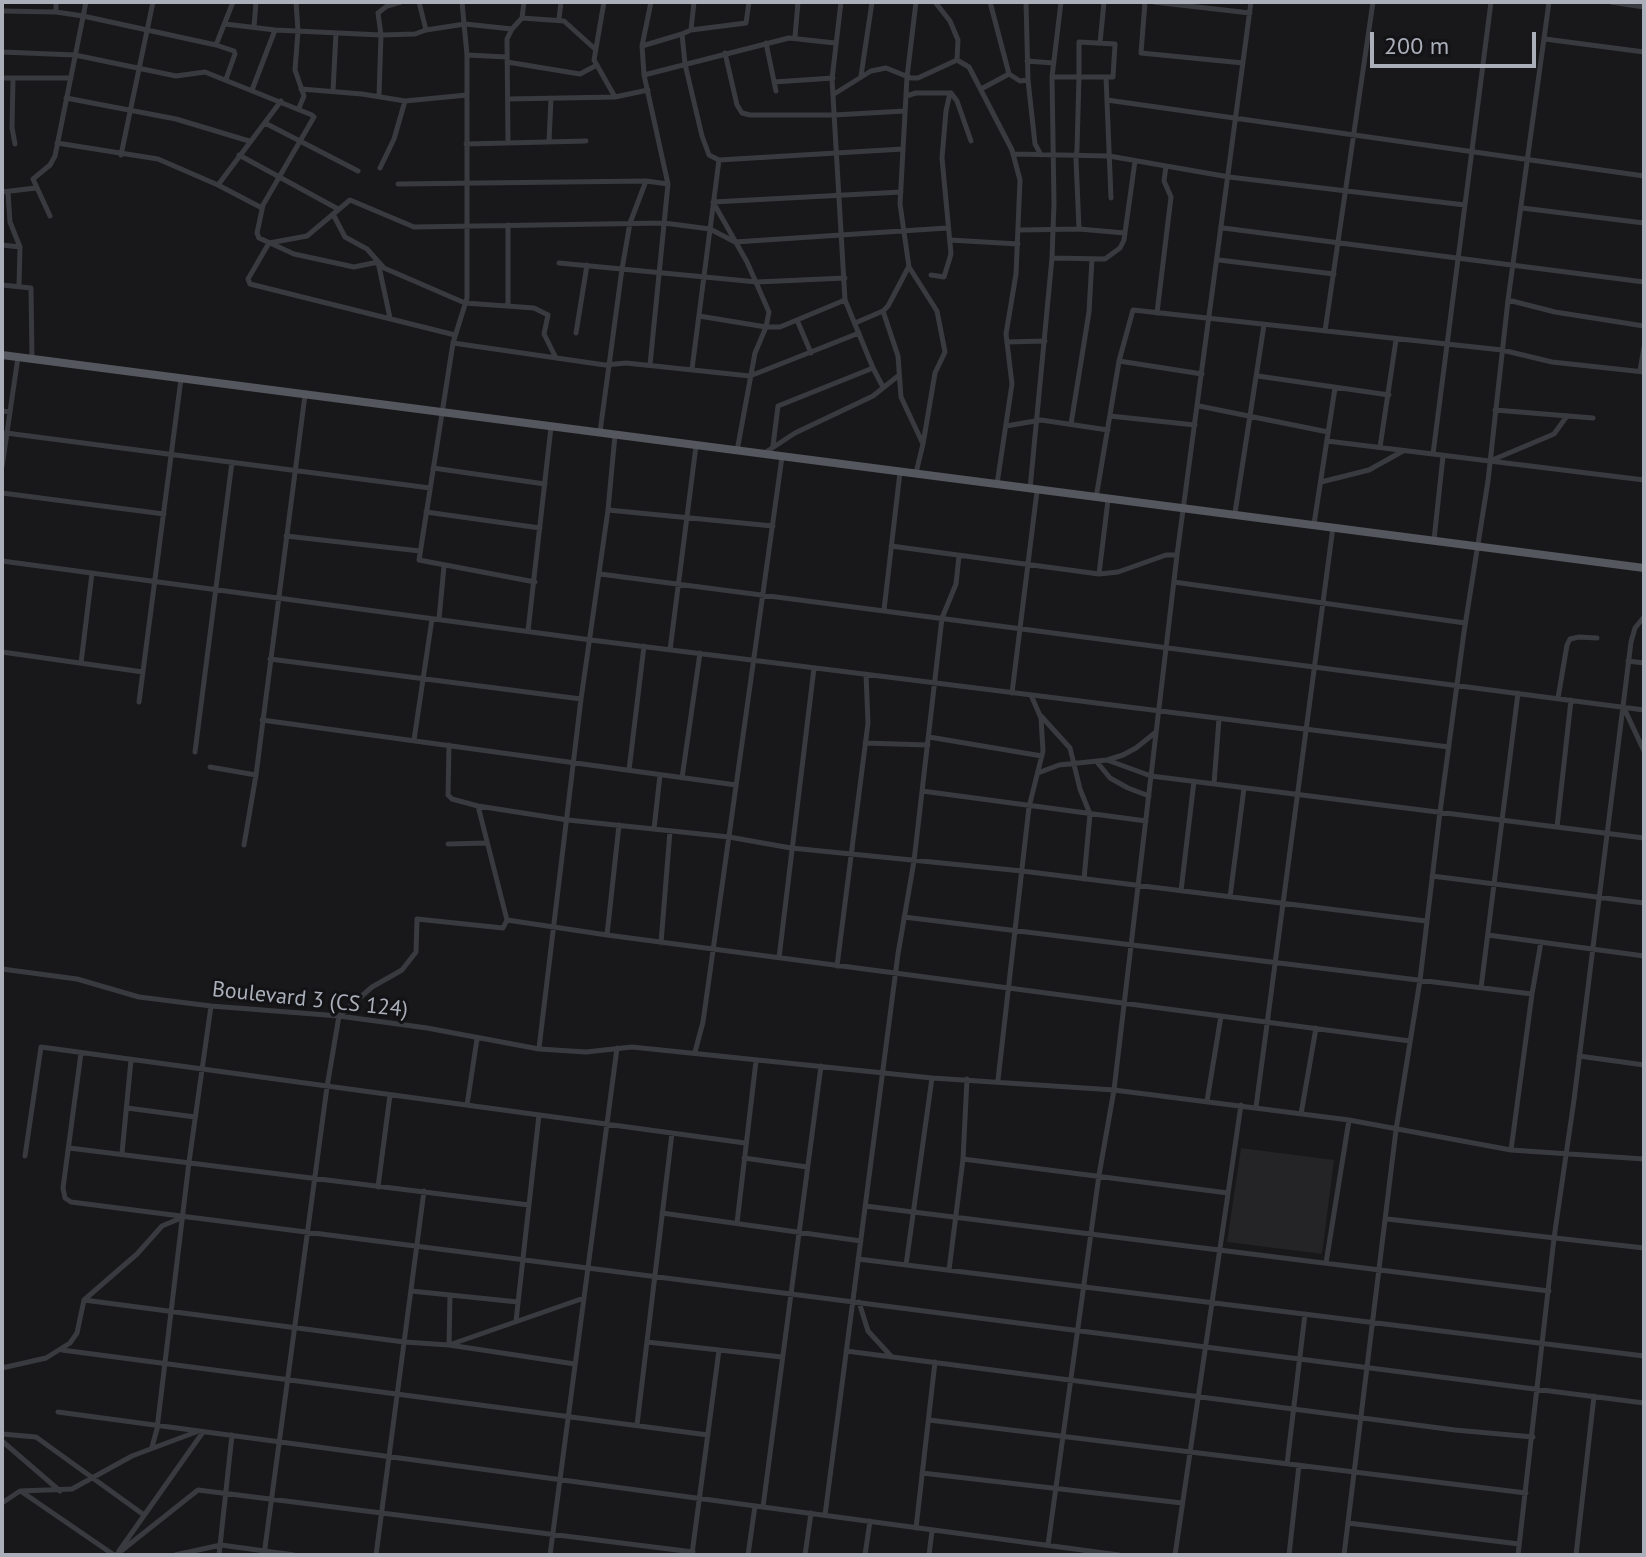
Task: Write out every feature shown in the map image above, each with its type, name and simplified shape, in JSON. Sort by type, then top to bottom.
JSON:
[{"type":"main road","points":[[2,355],[1644,568]]},
{"type":"street","points":[[56,2],[56,12]]},
{"type":"street","points":[[50,216],[33,179],[52,162],[86,2]]},
{"type":"street","points":[[121,155],[153,2]]},
{"type":"street","points":[[216,45],[233,2]]},
{"type":"street","points":[[254,27],[256,2]]},
{"type":"street","points":[[296,2],[298,31],[295,70],[304,99],[299,108]]},
{"type":"street","points":[[379,96],[381,35],[378,13],[387,6],[401,2]]},
{"type":"street","points":[[419,2],[426,30]]},
{"type":"street","points":[[462,2],[467,55],[465,303],[453,343],[419,560],[535,582]]},
{"type":"street","points":[[508,143],[507,39],[522,18],[524,2]]},
{"type":"street","points":[[559,19],[561,2]]},
{"type":"street","points":[[604,2],[594,60],[615,97]]},
{"type":"street","points":[[650,365],[668,184],[644,75],[642,46],[651,2]]},
{"type":"street","points":[[691,30],[694,2]]},
{"type":"street","points":[[642,46],[691,30],[746,23],[749,2]]},
{"type":"street","points":[[795,37],[798,2]]},
{"type":"street","points":[[841,2],[835,43],[833,94],[845,300],[883,387]]},
{"type":"street","points":[[861,77],[872,2]]},
{"type":"street","points":[[916,2],[903,149],[901,192],[904,231],[909,267],[934,304],[945,352],[935,373],[916,474]]},
{"type":"street","points":[[935,2],[950,21],[958,40],[957,60]]},
{"type":"street","points":[[990,2],[1009,74],[1020,81],[1028,80]]},
{"type":"street","points":[[1026,2],[1028,80],[1035,144],[1041,155]]},
{"type":"street","points":[[1012,693],[1030,566],[1038,420],[1054,230],[1052,77],[1061,2]]},
{"type":"street","points":[[1100,43],[1104,2]]},
{"type":"street","points":[[1145,2],[1141,53],[1243,63]]},
{"type":"street","points":[[1154,2],[1206,5],[1250,13]]},
{"type":"street","points":[[1048,1545],[1099,1175],[1114,1090],[1177,555],[1219,260],[1251,2]]},
{"type":"street","points":[[1325,331],[1373,2]]},
{"type":"street","points":[[1433,454],[1491,2]]},
{"type":"street","points":[[1344,1555],[1396,1130],[1420,980],[1549,2]]},
{"type":"street","points":[[1611,2],[1644,7]]},
{"type":"street","points":[[2,11],[83,16],[216,45],[235,54],[226,79]]},
{"type":"street","points":[[522,18],[559,19],[571,25],[596,49]]},
{"type":"street","points":[[225,24],[275,30],[381,35],[415,34],[465,24],[512,29]]},
{"type":"street","points":[[252,90],[275,30]]},
{"type":"street","points":[[333,91],[336,33]]},
{"type":"street","points":[[682,34],[685,64],[709,155],[719,160],[903,149]]},
{"type":"street","points":[[644,75],[795,37],[835,43]]},
{"type":"street","points":[[1545,39],[1644,52]]},
{"type":"street","points":[[1052,77],[1079,77],[1113,77],[1115,44],[1079,42],[1079,77],[1076,155],[1079,229]]},
{"type":"street","points":[[766,43],[776,91]]},
{"type":"street","points":[[2,52],[75,55],[176,76],[205,72],[299,108],[314,117],[262,208],[257,233],[259,238],[294,254],[350,267],[378,262]]},
{"type":"street","points":[[725,53],[737,105],[742,113],[834,115],[905,111]]},
{"type":"street","points":[[467,55],[507,59],[580,74],[597,65]]},
{"type":"street","points":[[833,94],[871,71],[886,68],[918,78],[957,60]]},
{"type":"street","points":[[957,60],[969,67],[981,89],[1014,154],[1020,180],[1020,230],[1007,324],[1012,384],[997,485]]},
{"type":"street","points":[[1027,61],[1053,63]]},
{"type":"street","points":[[981,89],[1009,74]]},
{"type":"street","points":[[1106,77],[1111,198]]},
{"type":"street","points":[[2,78],[71,78]]},
{"type":"street","points":[[774,82],[833,78]]},
{"type":"street","points":[[13,79],[12,128],[15,144]]},
{"type":"street","points":[[301,89],[405,101],[467,95]]},
{"type":"street","points":[[508,99],[615,97],[648,90]]},
{"type":"street","points":[[906,96],[950,93],[957,101],[971,141]]},
{"type":"street","points":[[931,275],[944,277],[951,254],[942,158],[950,93]]},
{"type":"street","points":[[66,98],[176,119],[249,141]]},
{"type":"street","points":[[549,142],[551,98]]},
{"type":"street","points":[[1107,100],[1644,176]]},
{"type":"street","points":[[218,185],[281,101]]},
{"type":"street","points":[[380,168],[394,139],[405,101]]},
{"type":"street","points":[[265,123],[358,171]]},
{"type":"street","points":[[466,144],[586,141]]},
{"type":"street","points":[[57,143],[158,159],[262,208]]},
{"type":"street","points":[[1014,154],[1109,156],[1229,177],[1465,205]]},
{"type":"street","points":[[239,155],[338,209]]},
{"type":"street","points":[[692,369],[719,160]]},
{"type":"street","points":[[1052,258],[1105,259],[1120,248],[1135,161]]},
{"type":"street","points":[[1157,313],[1171,197],[1164,181],[1166,166]]},
{"type":"street","points":[[398,184],[646,181],[668,184]]},
{"type":"street","points":[[600,432],[630,223],[646,181]]},
{"type":"street","points":[[19,286],[20,247],[10,222],[5,192],[36,188]]},
{"type":"street","points":[[713,202],[901,192]]},
{"type":"street","points":[[455,335],[250,284],[248,279],[269,243],[307,236],[350,200],[406,226],[664,223],[710,229],[735,242],[947,228]]},
{"type":"street","points":[[713,202],[768,307],[766,327],[750,376],[737,451]]},
{"type":"street","points":[[1522,208],[1644,223]]},
{"type":"street","points":[[334,216],[345,237],[367,249],[384,268],[465,303],[534,308],[548,315],[544,334],[556,359]]},
{"type":"street","points":[[508,225],[508,305]]},
{"type":"street","points":[[1223,228],[1644,282]]},
{"type":"street","points":[[1020,230],[1079,229],[1125,233]]},
{"type":"street","points":[[950,240],[1018,244]]},
{"type":"street","points":[[2,245],[20,247]]},
{"type":"street","points":[[1071,424],[1089,312],[1092,259]]},
{"type":"street","points":[[1219,260],[1334,274]]},
{"type":"street","points":[[378,262],[390,318]]},
{"type":"street","points":[[559,263],[757,282],[845,278]]},
{"type":"street","points":[[576,333],[587,265]]},
{"type":"street","points":[[855,323],[883,311],[895,296],[909,267]]},
{"type":"street","points":[[2,285],[30,287],[32,290],[32,359]]},
{"type":"street","points":[[699,316],[780,327],[845,300]]},
{"type":"street","points":[[1508,300],[1555,312],[1644,326]]},
{"type":"street","points":[[1096,498],[1119,361],[1133,310],[1502,350],[1552,362],[1642,371],[1644,347]]},
{"type":"street","points":[[883,311],[898,356],[901,397],[923,444]]},
{"type":"street","points":[[797,320],[811,353]]},
{"type":"street","points":[[1235,513],[1264,324]]},
{"type":"street","points":[[453,343],[610,365],[626,363],[750,376],[859,333]]},
{"type":"street","points":[[1380,447],[1396,340]]},
{"type":"street","points":[[1007,342],[1045,341]]},
{"type":"street","points":[[2,467],[18,357]]},
{"type":"street","points":[[1119,361],[1202,374]]},
{"type":"street","points":[[773,446],[778,406],[873,368]]},
{"type":"street","points":[[762,454],[795,433],[873,396],[898,376]]},
{"type":"street","points":[[1258,376],[1389,395]]},
{"type":"street","points":[[139,702],[181,378]]},
{"type":"street","points":[[1314,524],[1335,388]]},
{"type":"street","points":[[244,845],[256,775],[305,394]]},
{"type":"street","points":[[1199,406],[1328,432]]},
{"type":"street","points":[[1495,410],[1593,418]]},
{"type":"street","points":[[2,411],[10,412]]},
{"type":"street","points":[[1110,416],[1195,425]]},
{"type":"street","points":[[1489,461],[1554,434],[1567,416]]},
{"type":"street","points":[[1006,426],[1038,420],[1108,430]]},
{"type":"street","points":[[528,631],[551,427]]},
{"type":"street","points":[[6,433],[430,488]]},
{"type":"street","points":[[539,1049],[615,434]]},
{"type":"street","points":[[1327,441],[1644,480]]},
{"type":"street","points":[[670,650],[696,446]]},
{"type":"street","points":[[1321,482],[1369,470],[1404,450]]},
{"type":"street","points":[[1434,541],[1443,456]]},
{"type":"street","points":[[695,1052],[703,1022],[782,457]]},
{"type":"street","points":[[195,752],[232,462]]},
{"type":"street","points":[[433,468],[545,484]]},
{"type":"street","points":[[884,610],[900,472]]},
{"type":"street","points":[[2,493],[164,514]]},
{"type":"street","points":[[1099,574],[1108,500]]},
{"type":"street","points":[[608,510],[773,526]]},
{"type":"street","points":[[426,512],[540,528]]},
{"type":"street","points":[[1256,1107],[1333,527]]},
{"type":"street","points":[[286,536],[420,551]]},
{"type":"street","points":[[891,546],[1099,574],[1118,572],[1166,555],[1177,555]]},
{"type":"street","points":[[825,1515],[846,1351],[856,1301],[858,1259],[896,973],[914,861],[942,618],[956,584],[959,556]]},
{"type":"street","points":[[2,561],[591,640],[1449,747]]},
{"type":"street","points":[[414,740],[444,566]]},
{"type":"street","points":[[81,663],[92,573]]},
{"type":"street","points":[[600,574],[1644,710]]},
{"type":"street","points":[[1174,582],[1465,623]]},
{"type":"street","points":[[1518,1555],[1554,1238],[1628,661],[1635,628],[1644,617]]},
{"type":"street","points":[[1558,698],[1570,639],[1597,638]]},
{"type":"street","points":[[629,770],[644,646]]},
{"type":"street","points":[[2,652],[143,672]]},
{"type":"street","points":[[682,778],[700,653]]},
{"type":"street","points":[[270,659],[581,699]]},
{"type":"street","points":[[1628,661],[1644,663]]},
{"type":"street","points":[[779,958],[814,668]]},
{"type":"street","points":[[837,966],[868,716],[866,674]]},
{"type":"street","points":[[1481,988],[1518,693]]},
{"type":"street","points":[[1030,695],[1040,715],[1066,741],[1073,753],[1080,789],[1090,814],[1084,879]]},
{"type":"street","points":[[1557,827],[1571,700]]},
{"type":"street","points":[[1623,707],[1644,751]]},
{"type":"street","points":[[998,1080],[1029,807],[1042,756],[1040,715]]},
{"type":"street","points":[[1214,784],[1219,719]]},
{"type":"street","points":[[262,720],[736,785]]},
{"type":"street","points":[[1038,773],[1059,765],[1107,760],[1136,748],[1157,732]]},
{"type":"street","points":[[929,737],[1042,756]]},
{"type":"street","points":[[865,743],[928,745]]},
{"type":"street","points":[[449,745],[448,795],[478,806],[568,820],[729,837],[791,848],[1022,871],[1426,921]]},
{"type":"street","points":[[1107,760],[1151,776],[1644,838]]},
{"type":"street","points":[[1097,761],[1110,778],[1149,796]]},
{"type":"street","points":[[210,767],[256,775]]},
{"type":"street","points":[[654,829],[660,775]]},
{"type":"street","points":[[1181,891],[1194,781]]},
{"type":"street","points":[[1230,897],[1244,788]]},
{"type":"street","points":[[922,791],[1146,821]]},
{"type":"street","points":[[265,1553],[339,1016],[372,987],[402,970],[416,952],[417,919],[503,928],[507,920],[478,806]]},
{"type":"street","points":[[607,935],[619,825]]},
{"type":"street","points":[[661,943],[670,831]]},
{"type":"street","points":[[448,844],[487,843]]},
{"type":"street","points":[[1432,876],[1644,903]]},
{"type":"street","points":[[904,917],[1532,994]]},
{"type":"street","points":[[507,920],[1410,1041]]},
{"type":"street","points":[[1488,935],[1644,956]]},
{"type":"street","points":[[1511,1150],[1541,942]]},
{"type":"street","name":"Boulevard 3 (CS 124)","points":[[2,969],[77,979],[139,997],[339,1016],[427,1028],[539,1049],[586,1052],[632,1047],[932,1078],[1114,1090],[1349,1120],[1511,1150],[1644,1159]]},
{"type":"street","points":[[152,1447],[211,1006]]},
{"type":"street","points":[[1207,1101],[1221,1016]]},
{"type":"street","points":[[1301,1114],[1316,1028]]},
{"type":"street","points":[[467,1105],[477,1038]]},
{"type":"street","points":[[25,1156],[41,1047],[745,1143]]},
{"type":"street","points":[[550,1555],[617,1048]]},
{"type":"street","points":[[81,1053],[63,1193],[71,1202],[1644,1403]]},
{"type":"street","points":[[1579,1056],[1644,1065]]},
{"type":"street","points":[[122,1153],[131,1060]]},
{"type":"street","points":[[737,1223],[756,1061]]},
{"type":"street","points":[[763,1507],[821,1066]]},
{"type":"street","points":[[906,1265],[932,1078]]},
{"type":"street","points":[[949,1270],[963,1159],[967,1079]]},
{"type":"street","points":[[378,1187],[390,1095]]},
{"type":"street","points":[[1175,1555],[1241,1105]]},
{"type":"street","points":[[127,1108],[195,1117]]},
{"type":"street","points":[[516,1321],[539,1115]]},
{"type":"street","points":[[1326,1263],[1349,1120]]},
{"type":"street","points":[[637,1425],[672,1133]]},
{"type":"street","points":[[69,1148],[529,1205]]},
{"type":"street","points":[[744,1158],[807,1167]]},
{"type":"street","points":[[963,1159],[1228,1193]]},
{"type":"street","points":[[376,1555],[424,1191]]},
{"type":"street","points":[[865,1206],[1549,1291]]},
{"type":"street","points":[[662,1213],[861,1241]]},
{"type":"street","points":[[2,1368],[46,1358],[62,1350],[77,1333],[84,1300],[137,1254],[162,1226],[182,1217]]},
{"type":"street","points":[[1387,1219],[1644,1248]]},
{"type":"street","points":[[858,1259],[1644,1356]]},
{"type":"street","points":[[411,1291],[518,1302]]},
{"type":"street","points":[[449,1345],[450,1295]]},
{"type":"street","points":[[449,1345],[584,1298]]},
{"type":"street","points":[[84,1300],[404,1342],[449,1345],[575,1364]]},
{"type":"street","points":[[856,1301],[868,1331],[891,1356]]},
{"type":"street","points":[[1287,1464],[1305,1314]]},
{"type":"street","points":[[647,1342],[782,1357]]},
{"type":"street","points":[[62,1350],[708,1435]]},
{"type":"street","points":[[115,1555],[198,1490],[693,1554],[719,1350]]},
{"type":"street","points":[[846,1351],[1533,1437]]},
{"type":"street","points":[[916,1528],[935,1362]]},
{"type":"street","points":[[1576,1555],[1594,1396]]},
{"type":"street","points":[[58,1412],[1119,1555]]},
{"type":"street","points":[[929,1420],[1526,1493]]},
{"type":"street","points":[[2,1503],[20,1491],[72,1489],[152,1447],[201,1431]]},
{"type":"street","points":[[115,1555],[201,1431]]},
{"type":"street","points":[[2,1434],[36,1437],[144,1515]]},
{"type":"street","points":[[219,1555],[232,1435]]},
{"type":"street","points":[[2,1441],[61,1491]]},
{"type":"street","points":[[1289,1555],[1299,1465]]},
{"type":"street","points":[[922,1473],[1182,1503]]},
{"type":"street","points":[[20,1491],[115,1555]]},
{"type":"street","points":[[748,1555],[755,1506]]},
{"type":"street","points":[[805,1555],[811,1513]]},
{"type":"street","points":[[865,1555],[870,1521]]},
{"type":"street","points":[[1348,1523],[1519,1544]]},
{"type":"street","points":[[929,1555],[932,1531]]},
{"type":"street","points":[[179,1555],[221,1545],[294,1555]]},
{"type":"shaded area","points":[[1241,1148],[1334,1160],[1322,1254],[1227,1242]]}]
